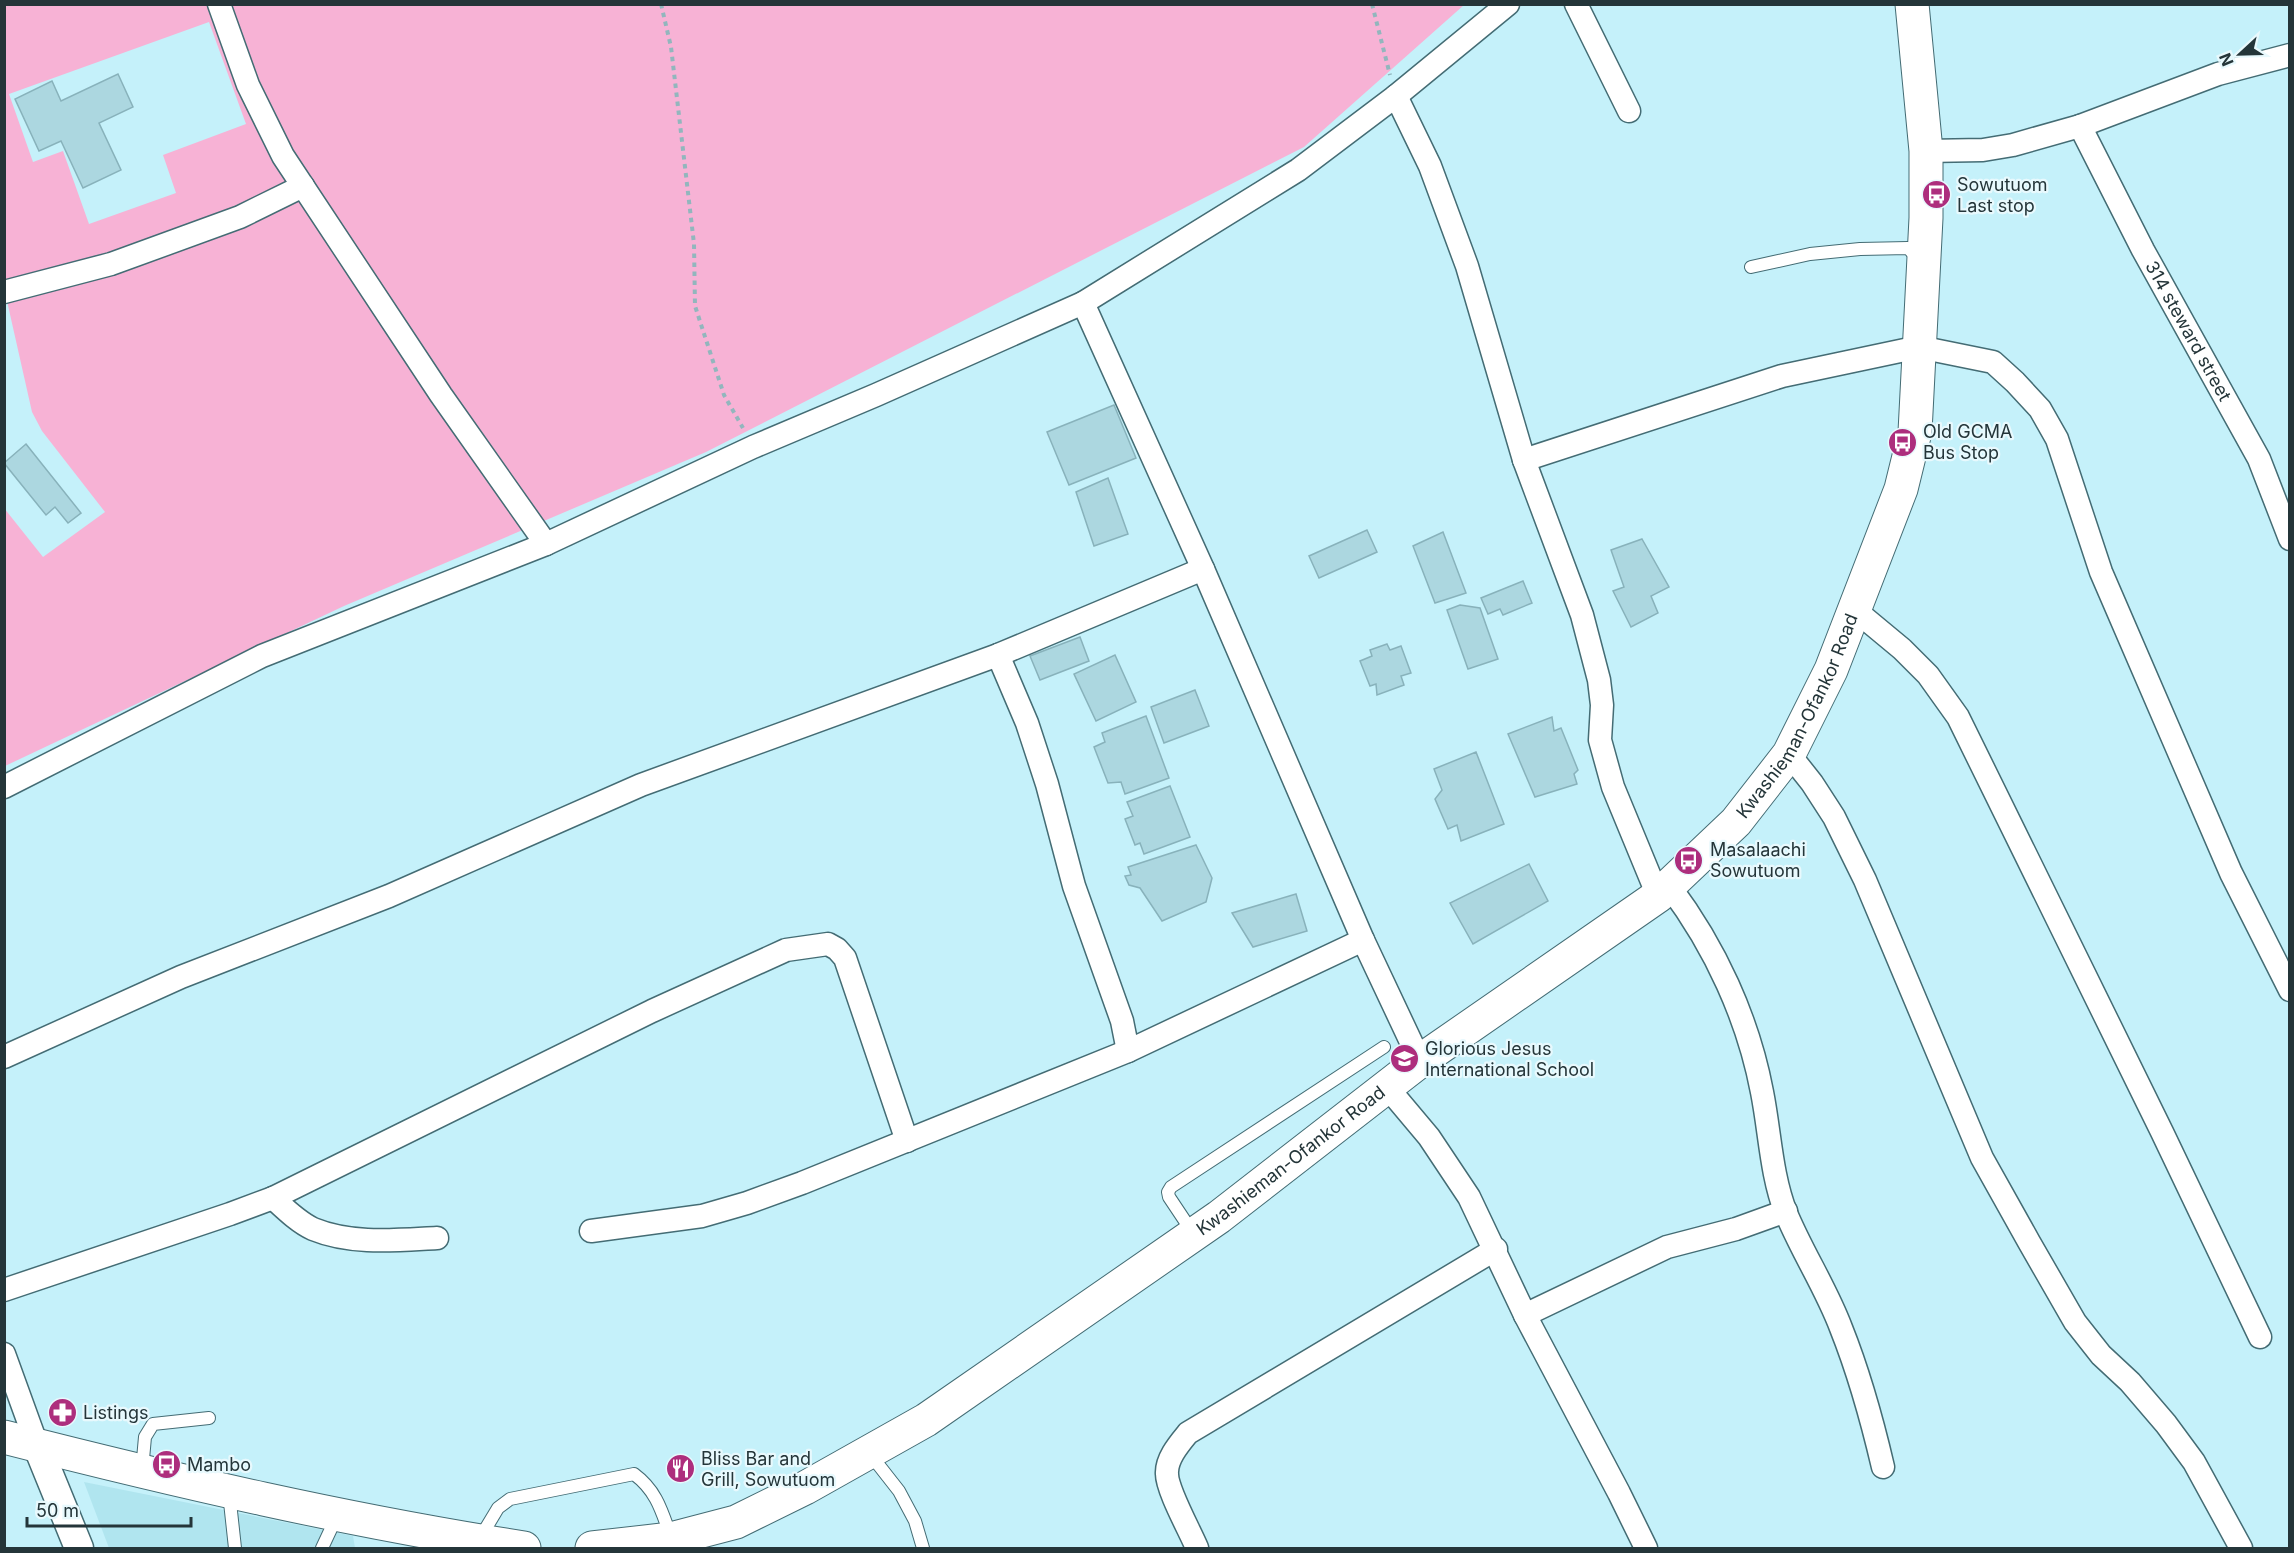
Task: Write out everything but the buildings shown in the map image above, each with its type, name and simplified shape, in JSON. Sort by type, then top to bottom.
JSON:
[{"type":"main road","name":"Kwashieman-Ofankor Road","points":[[592,1548],[681,1541],[736,1521],[805,1488],[926,1420],[1194,1234],[1420,1061],[1664,891],[1736,822],[1789,754],[1831,670],[1891,518],[1915,432],[1924,265],[1926,151],[1912,4]]},
{"type":"main road","points":[[4,1437],[229,1491],[503,1546]]},
{"type":"street","points":[[219,4],[248,85],[283,156],[441,395],[546,544]]},
{"type":"street","points":[[4,787],[262,656],[546,544],[753,447],[1083,303],[1298,170],[1396,96],[1508,4]]},
{"type":"street","points":[[1576,4],[1629,111]]},
{"type":"street","points":[[1926,151],[1983,150],[2013,145],[2080,126],[2218,74],[2289,55]]},
{"type":"street","points":[[1396,96],[1430,166],[1467,266],[1524,460],[1582,615],[1599,680],[1602,705],[1600,740],[1613,787],[1664,891],[1708,943],[1738,1008],[1762,1091],[1770,1149],[1785,1211],[1841,1326],[1872,1420],[1883,1467]]},
{"type":"street","name":"314 steward street","points":[[2080,126],[2143,250],[2259,459],[2289,539]]},
{"type":"street","points":[[4,292],[111,264],[240,217],[303,186]]},
{"type":"street","points":[[1083,303],[1203,569],[1363,940],[1420,1061]]},
{"type":"street","points":[[1524,460],[1782,376],[1919,347],[1993,362],[2040,409],[2057,439],[2101,572],[2231,873],[2289,990]]},
{"type":"street","points":[[4,1057],[181,977],[389,896],[641,785],[998,655],[1203,569]]},
{"type":"street","points":[[1856,610],[1902,649],[1928,675],[1958,717],[2260,1337]]},
{"type":"street","points":[[998,655],[1027,723],[1047,784],[1074,886],[1122,1021],[1128,1051]]},
{"type":"street","points":[[1789,754],[1812,783],[1834,817],[1865,880],[1982,1158],[2035,1252],[2075,1322],[2101,1355],[2130,1382],[2166,1424],[2194,1462],[2240,1548]]},
{"type":"street","points":[[591,1231],[692,1217],[736,1206],[802,1183],[1128,1051],[1363,940]]},
{"type":"street","points":[[4,1290],[273,1198],[652,1011],[786,950],[811,945],[828,944],[837,949],[845,958],[906,1141]]},
{"type":"street","points":[[1387,1087],[1429,1137],[1469,1197],[1496,1249],[1525,1315],[1646,1548]]},
{"type":"street","points":[[273,1198],[297,1219],[313,1229],[347,1238],[385,1241],[437,1238]]},
{"type":"street","points":[[1525,1315],[1667,1247],[1736,1228],[1785,1211]]},
{"type":"street","points":[[1197,1548],[1171,1491],[1166,1473],[1172,1455],[1188,1433],[1496,1249]]},
{"type":"street","points":[[4,1354],[37,1445],[79,1548]]},
{"type":"lane","points":[[1751,267],[1810,254],[1860,249],[1908,248],[1924,265]]},
{"type":"lane","points":[[1194,1234],[1169,1197],[1168,1192],[1171,1187],[1384,1047]]},
{"type":"lane","points":[[142,1471],[145,1437],[153,1424],[209,1418]]},
{"type":"lane","points":[[870,1453],[899,1491],[915,1521],[920,1547]]},
{"type":"lane","points":[[503,1546],[498,1508],[510,1499],[634,1474],[647,1483],[681,1541]]},
{"type":"lane","points":[[229,1491],[235,1548]]},
{"type":"lane","points":[[322,1548],[338,1514]]},
{"type":"path","points":[[661,4],[671,46],[693,232],[695,306],[724,395],[753,447]]},
{"type":"path","points":[[1372,4],[1396,96]]},
{"type":"shaded area","points":[[5,5],[1464,5],[1304,147],[706,452],[344,606],[5,766],[4,508],[43,557],[105,512],[42,431],[32,412],[7,301],[5,301]],"holes":[[[209,22],[246,124],[163,155],[176,193],[89,224],[63,151],[33,162],[9,94]]]},
{"type":"shaded area","points":[[84,1482],[353,1536],[355,1548],[109,1548]]},
{"type":"place","name":"Sowutuom Last stop","points":[[1936,195]]},
{"type":"place","name":"Old GCMA Bus Stop","points":[[1902,442]]},
{"type":"place","name":"Masalaachi Sowutuom","points":[[1689,860]]},
{"type":"place","name":"Glorious Jesus International School","points":[[1404,1059]]},
{"type":"place","name":"Listings","points":[[62,1413]]},
{"type":"place","name":"Mambo","points":[[166,1465]]},
{"type":"place","name":"Bliss Bar and Grill, Sowutuom","points":[[680,1469]]}]
